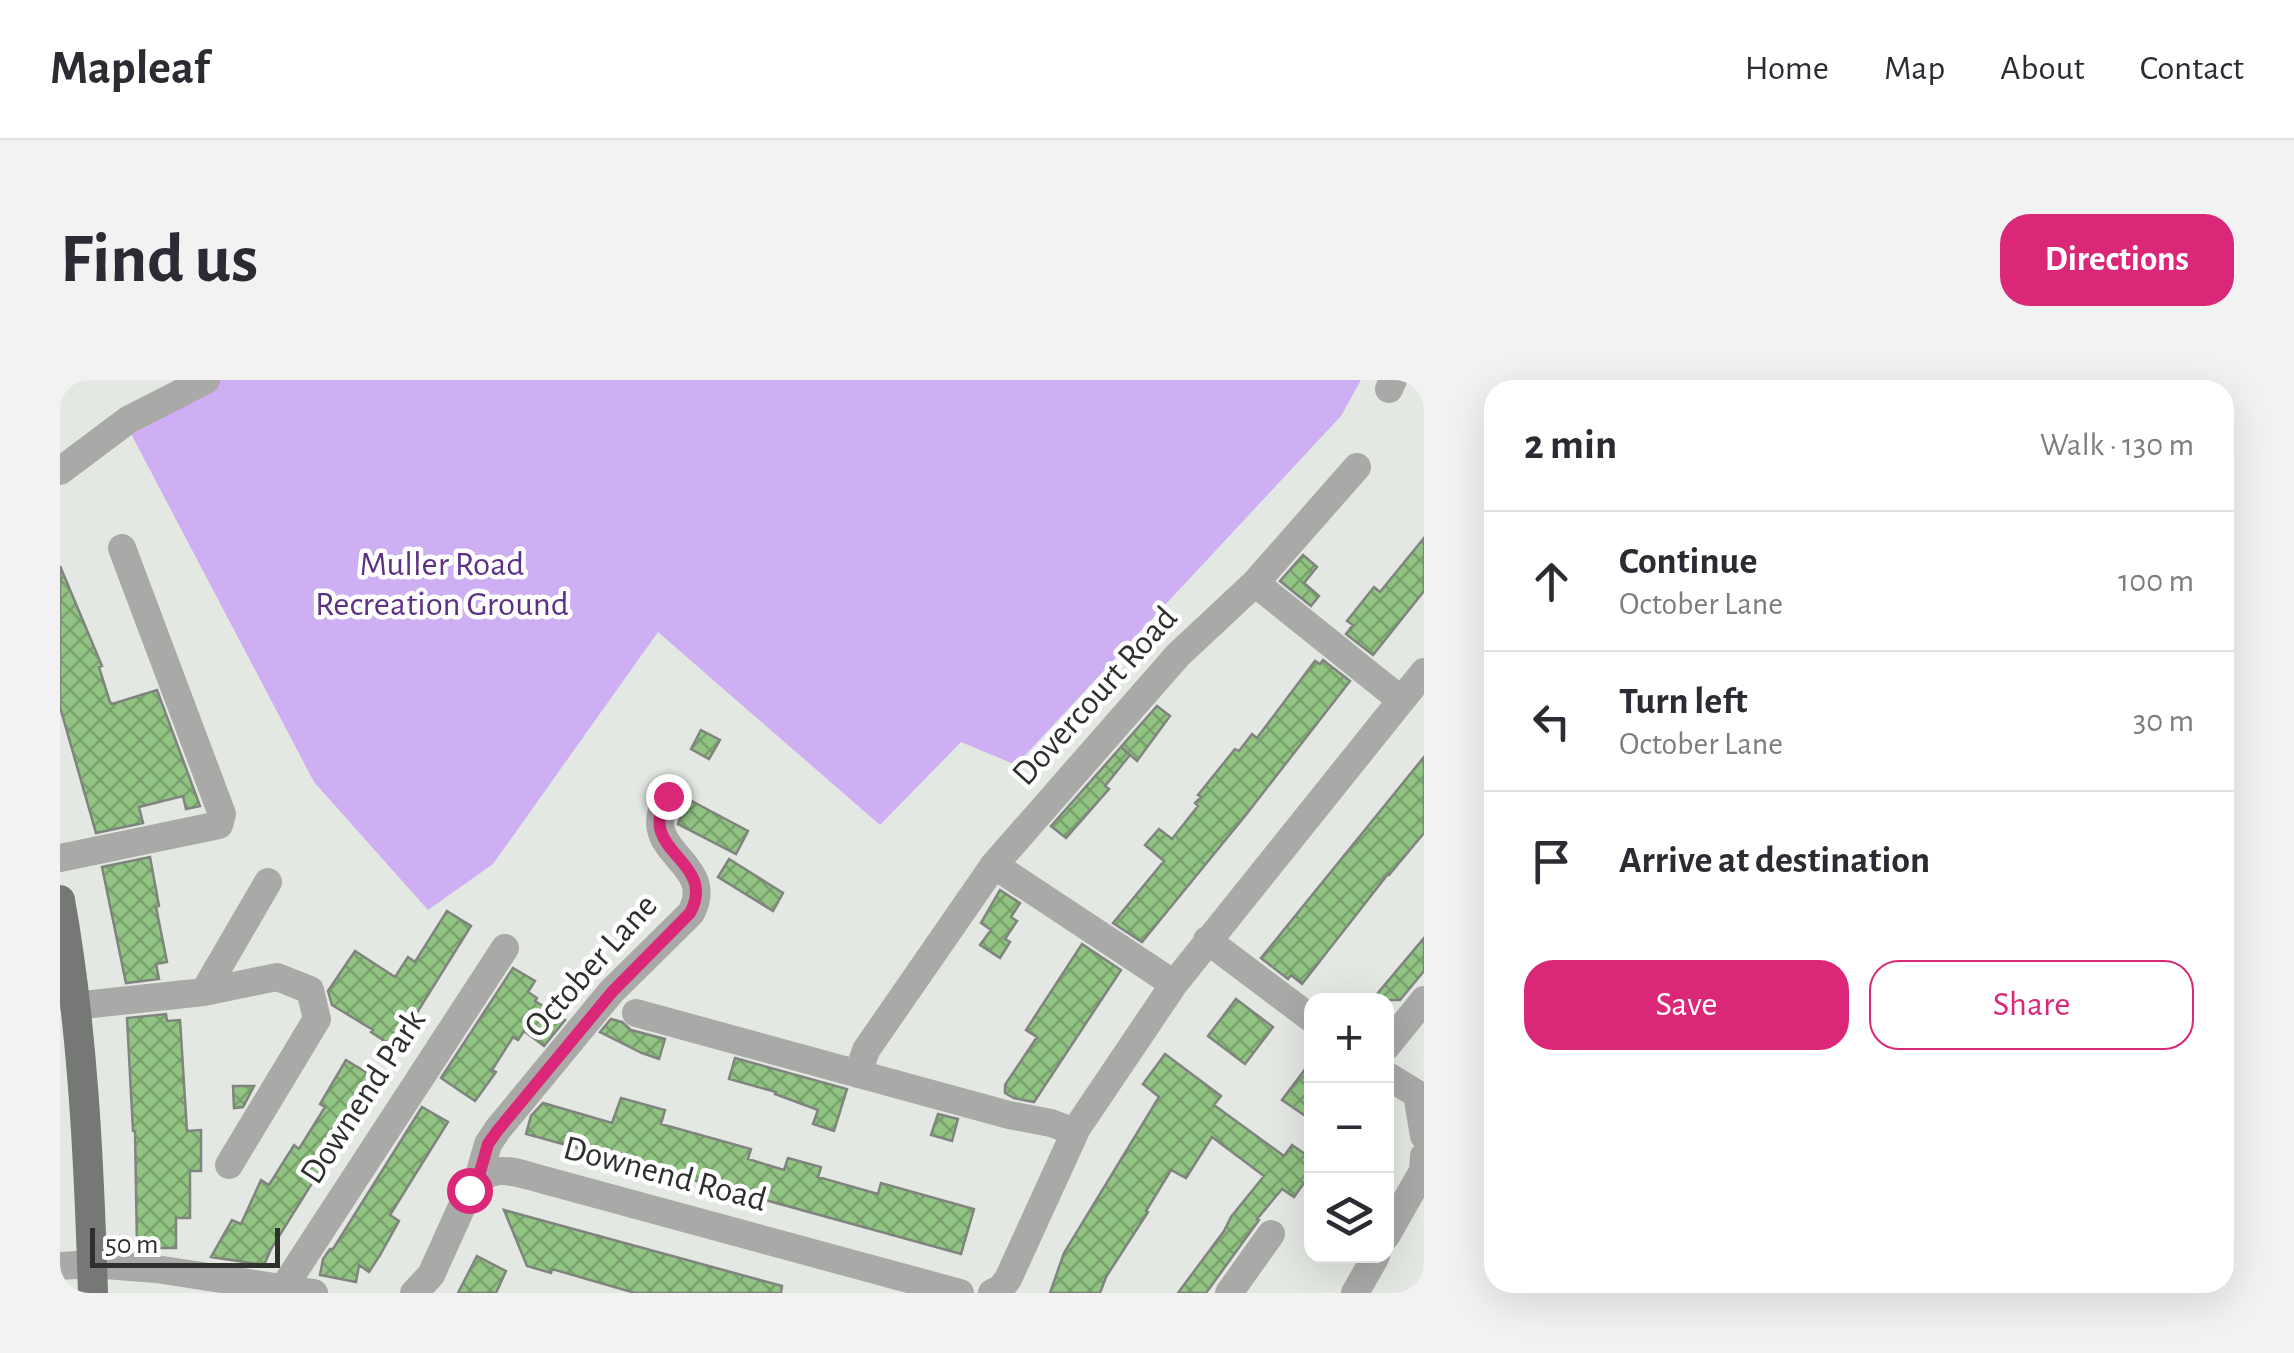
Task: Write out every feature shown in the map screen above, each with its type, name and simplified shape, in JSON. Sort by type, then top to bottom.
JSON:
[{"type":"main road","points":[[60,900],[68,995],[81,1075],[92,1278]]},
{"type":"street","points":[[60,471],[128,420],[206,380]]},
{"type":"street","name":"Dovercourt Road","points":[[862,1062],[994,865],[1178,655],[1256,583],[1357,467]]},
{"type":"street","points":[[60,858],[219,825],[222,814],[122,548]]},
{"type":"street","points":[[1256,583],[1401,700]]},
{"type":"street","points":[[992,1293],[1008,1280],[1075,1132],[1174,984],[1424,672]]},
{"type":"street","name":"October Lane","points":[[478,1179],[488,1144],[498,1130],[612,992],[690,913],[698,898],[697,884],[660,833],[660,814],[668,796]]},
{"type":"street","points":[[994,865],[1174,984]]},
{"type":"street","points":[[204,992],[268,882]]},
{"type":"street","points":[[1207,940],[1304,1013]]},
{"type":"street","name":"Downend Park","points":[[284,1287],[505,948]]},
{"type":"street","points":[[68,995],[204,992],[277,977],[310,990],[317,1019],[228,1165]]},
{"type":"street","points":[[1394,1037],[1424,1000]]},
{"type":"street","points":[[636,1014],[862,1062],[1009,1116],[1051,1123],[1075,1132]]},
{"type":"street","points":[[1394,1079],[1420,1093],[1424,1136]]},
{"type":"street","points":[[1394,1222],[1422,1171],[1424,1156]]},
{"type":"street","name":"Downend Road","points":[[478,1179],[494,1170],[506,1170],[960,1293]]},
{"type":"street","points":[[416,1293],[431,1275],[469,1190],[478,1179]]},
{"type":"street","points":[[1229,1293],[1270,1234]]},
{"type":"street","points":[[1355,1293],[1372,1263]]},
{"type":"street","points":[[60,1266],[92,1278],[156,1269],[314,1293]]},
{"type":"green space","name":"Muller Road Recreation Ground","points":[[186,380],[1361,380],[1341,416],[1016,765],[961,742],[880,825],[658,632],[493,864],[428,910],[314,782],[119,411]]},
{"type":"building","points":[[1424,538],[1424,591],[1373,655],[1346,634],[1353,625],[1347,621],[1374,587],[1380,592]]},
{"type":"building","points":[[1303,555],[1317,567],[1304,583],[1319,596],[1311,606],[1280,581]]},
{"type":"building","points":[[60,566],[102,666],[99,667],[110,702],[157,690],[200,806],[186,809],[183,796],[139,807],[143,823],[96,833],[60,707]]},
{"type":"building","points":[[1323,660],[1350,681],[1245,816],[1142,942],[1113,923],[1164,861],[1145,845],[1159,829],[1172,839],[1198,806],[1198,795],[1235,749],[1239,751],[1252,734],[1257,738],[1315,661],[1320,664]]},
{"type":"building","points":[[1157,706],[1170,716],[1137,761],[1121,747]]},
{"type":"building","points":[[701,730],[720,740],[709,759],[691,749]]},
{"type":"building","points":[[1121,747],[1130,755],[1105,786],[1109,789],[1066,838],[1051,826]]},
{"type":"building","points":[[1424,757],[1424,833],[1302,984],[1291,975],[1288,979],[1261,958]]},
{"type":"building","points":[[686,798],[748,831],[736,854],[678,824]]},
{"type":"building","points":[[150,857],[167,962],[156,964],[159,979],[126,983],[102,867]]},
{"type":"building","points":[[729,859],[783,893],[773,911],[718,877]]},
{"type":"building","points":[[1000,890],[1020,903],[1011,917],[1017,921],[1005,939],[1010,942],[1000,958],[980,945],[991,930],[981,923]]},
{"type":"building","points":[[447,911],[471,926],[395,1048],[332,1005],[328,991],[355,951],[395,977],[408,957],[415,962]]},
{"type":"building","points":[[1424,938],[1424,971],[1400,1000],[1394,1000],[1394,993],[1378,993]]},
{"type":"building","points":[[1082,944],[1121,970],[1034,1102],[1014,1098],[1005,1093],[1005,1085],[1037,1037],[1026,1030]]},
{"type":"building","points":[[513,968],[535,981],[528,992],[537,998],[535,1001],[565,1020],[544,1046],[524,1031],[518,1040],[513,1037],[492,1070],[496,1072],[475,1101],[441,1078]]},
{"type":"building","points":[[1236,999],[1273,1027],[1245,1064],[1208,1036]]},
{"type":"building","points":[[166,1014],[167,1021],[180,1020],[187,1131],[201,1130],[201,1171],[190,1171],[190,1218],[176,1218],[176,1248],[137,1248],[135,1131],[127,1018]]},
{"type":"building","points":[[611,1019],[631,1030],[665,1039],[659,1059],[600,1032]]},
{"type":"building","points":[[1165,1054],[1221,1096],[1214,1105],[1284,1156],[1292,1145],[1304,1153],[1304,1183],[1294,1197],[1282,1189],[1206,1293],[1178,1293],[1264,1176],[1212,1137],[1186,1178],[1171,1170],[1100,1293],[1050,1293],[1064,1253],[1159,1097],[1143,1084]]},
{"type":"building","points":[[735,1058],[847,1089],[834,1131],[813,1124],[818,1110],[776,1092],[729,1079]]},
{"type":"building","points":[[346,1060],[377,1079],[264,1265],[211,1257],[232,1220],[241,1224],[261,1180],[269,1185],[294,1145],[299,1149],[325,1107],[320,1104]]},
{"type":"building","points":[[1304,1071],[1304,1115],[1282,1100]]},
{"type":"building","points":[[233,1086],[254,1086],[243,1107],[234,1108]]},
{"type":"building","points":[[621,1098],[665,1110],[661,1124],[751,1149],[748,1159],[784,1170],[788,1158],[821,1167],[818,1177],[878,1194],[881,1183],[974,1209],[961,1254],[526,1134],[531,1116],[543,1103],[612,1123]]},
{"type":"building","points":[[422,1107],[448,1122],[390,1215],[399,1221],[380,1255],[369,1272],[359,1265],[356,1282],[320,1275],[323,1259]]},
{"type":"building","points":[[938,1114],[958,1119],[952,1141],[931,1135]]},
{"type":"building","points":[[504,1210],[782,1286],[781,1293],[635,1293],[552,1269],[551,1273],[527,1266]]},
{"type":"building","points":[[477,1256],[506,1271],[496,1293],[458,1293]]},
{"type":"route","points":[[469,1190],[478,1179],[488,1144],[498,1130],[612,992],[694,906],[697,884],[660,833],[660,814],[668,796]]}]
